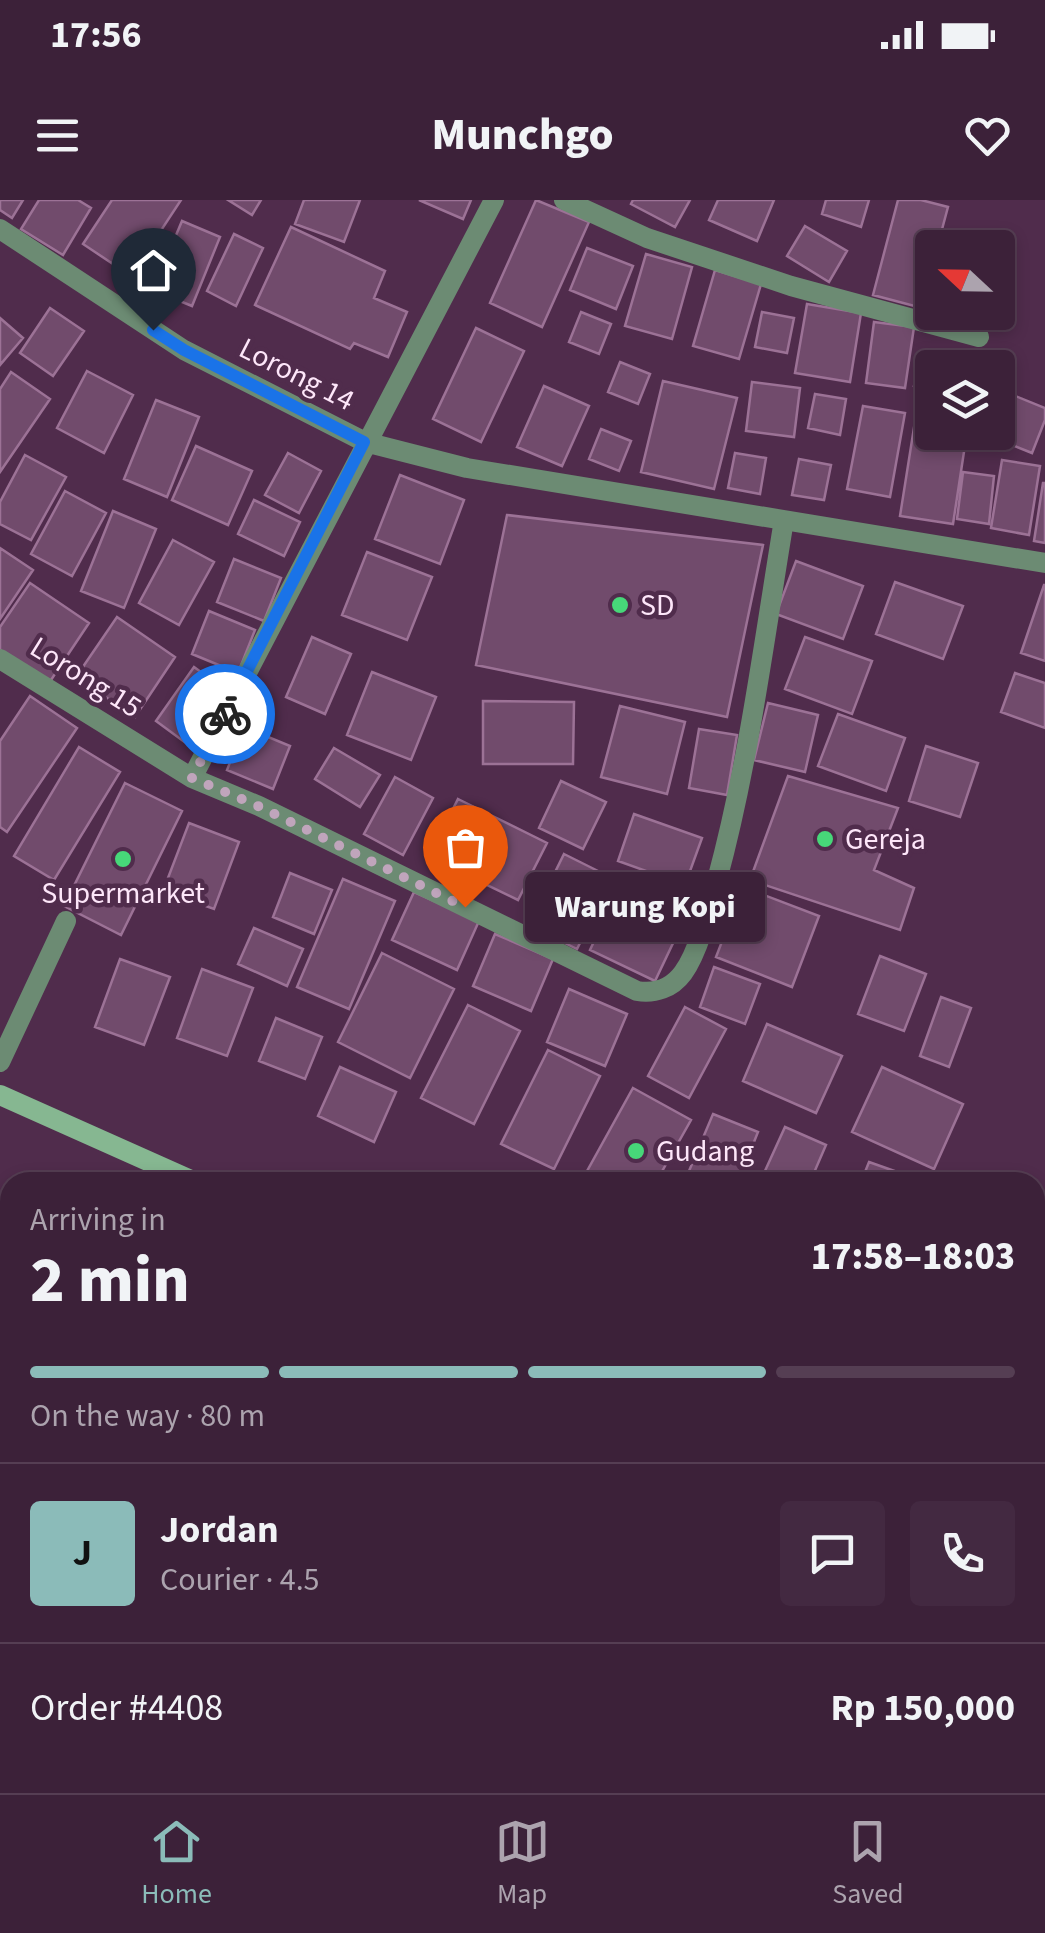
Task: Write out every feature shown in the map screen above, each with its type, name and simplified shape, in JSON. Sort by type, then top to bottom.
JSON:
[{"type":"main road","points":[[0,1095],[173,1172]]},
{"type":"street","points":[[192,778],[364,442],[494,200]]},
{"type":"street","points":[[564,200],[647,238],[791,286],[979,337]]},
{"type":"street","name":"Lorong 14","points":[[0,229],[184,350],[364,442],[467,468],[1045,563]]},
{"type":"street","name":"Lorong 15","points":[[0,659],[192,778],[276,814],[637,991],[650,993],[674,984],[685,970],[710,905],[731,827],[784,520]]},
{"type":"street","points":[[0,1062],[66,921]]},
{"type":"building","points":[[0,200],[23,200],[12,218],[0,210]]},
{"type":"building","points":[[39,200],[78,200],[91,208],[63,255],[21,229]]},
{"type":"building","points":[[112,200],[181,200],[131,276],[83,244]]},
{"type":"building","points":[[228,200],[261,200],[252,215]]},
{"type":"building","points":[[304,200],[360,200],[344,242],[295,224]]},
{"type":"building","points":[[419,200],[471,200],[463,219]]},
{"type":"building","points":[[536,200],[589,222],[542,327],[490,303]]},
{"type":"building","points":[[633,200],[690,200],[675,227],[631,204]]},
{"type":"building","points":[[718,200],[774,200],[757,241],[709,220]]},
{"type":"building","points":[[826,200],[869,200],[861,227],[822,214]]},
{"type":"building","points":[[898,200],[921,200],[948,207],[942,230],[915,230],[915,306],[873,295]]},
{"type":"building","points":[[182,221],[220,237],[192,306],[153,290]]},
{"type":"building","points":[[805,226],[847,251],[829,282],[787,256]]},
{"type":"building","points":[[291,227],[385,271],[374,298],[407,312],[388,357],[354,343],[350,349],[255,305]]},
{"type":"building","points":[[234,234],[263,248],[236,306],[207,291]]},
{"type":"building","points":[[587,248],[633,266],[616,309],[570,290]]},
{"type":"building","points":[[646,254],[692,267],[672,339],[625,326]]},
{"type":"building","points":[[715,270],[761,284],[739,359],[693,346]]},
{"type":"building","points":[[807,304],[861,313],[850,382],[795,373]]},
{"type":"building","points":[[50,308],[84,331],[53,376],[20,353]]},
{"type":"building","points":[[581,312],[611,324],[599,354],[569,342]]},
{"type":"building","points":[[762,312],[794,318],[787,353],[755,347]]},
{"type":"building","points":[[0,318],[23,338],[0,365]]},
{"type":"building","points":[[874,322],[914,327],[905,388],[866,383]]},
{"type":"building","points":[[476,328],[524,351],[481,442],[433,419]]},
{"type":"building","points":[[620,362],[650,374],[638,404],[608,392]]},
{"type":"building","points":[[87,371],[133,395],[104,453],[57,428]]},
{"type":"building","points":[[11,372],[50,399],[0,472],[0,389]]},
{"type":"building","points":[[663,381],[737,398],[714,489],[641,472]]},
{"type":"building","points":[[752,382],[800,388],[794,437],[746,431]]},
{"type":"building","points":[[544,386],[589,406],[562,466],[517,447]]},
{"type":"building","points":[[815,394],[846,399],[840,435],[808,428]]},
{"type":"building","points":[[1015,396],[1045,408],[1045,420],[1032,453],[1015,446]]},
{"type":"building","points":[[156,400],[199,417],[167,497],[124,479]]},
{"type":"building","points":[[863,406],[905,413],[890,497],[847,489]]},
{"type":"building","points":[[915,421],[915,450],[964,450],[953,524],[900,516]]},
{"type":"building","points":[[601,429],[631,441],[619,471],[589,459]]},
{"type":"building","points":[[196,446],[252,471],[228,525],[172,500]]},
{"type":"building","points":[[288,453],[321,471],[299,513],[265,495]]},
{"type":"building","points":[[735,453],[766,458],[760,494],[728,488]]},
{"type":"building","points":[[25,455],[66,477],[31,540],[0,524],[0,502]]},
{"type":"building","points":[[799,459],[831,465],[824,500],[792,495]]},
{"type":"building","points":[[1002,460],[1040,466],[1029,535],[991,528]]},
{"type":"building","points":[[963,472],[994,476],[989,524],[957,519]]},
{"type":"building","points":[[400,475],[464,500],[440,564],[375,539]]},
{"type":"building","points":[[1045,483],[1045,543],[1034,541]]},
{"type":"building","points":[[65,491],[106,513],[72,576],[31,554]]},
{"type":"building","points":[[254,500],[300,522],[284,556],[238,534]]},
{"type":"building","points":[[113,511],[156,529],[124,608],[81,591]]},
{"type":"building","name":"SD","points":[[507,515],[763,545],[727,717],[476,665]]},
{"type":"building","points":[[173,540],[214,562],[179,625],[139,603]]},
{"type":"building","points":[[0,548],[33,570],[0,619]]},
{"type":"building","points":[[367,552],[432,577],[407,640],[342,615]]},
{"type":"building","points":[[234,559],[281,578],[264,621],[217,602]]},
{"type":"building","points":[[796,561],[863,586],[843,639],[776,614]]},
{"type":"building","points":[[895,582],[963,606],[943,659],[876,634]]},
{"type":"building","points":[[30,583],[89,623],[49,683],[0,650],[0,627]]},
{"type":"building","points":[[1045,585],[1045,661],[1021,653]]},
{"type":"building","points":[[209,611],[255,630],[238,673],[192,654]]},
{"type":"building","points":[[117,617],[175,657],[135,717],[76,677]]},
{"type":"building","points":[[312,637],[351,654],[325,714],[286,697]]},
{"type":"building","points":[[805,637],[872,661],[852,714],[785,689]]},
{"type":"building","points":[[194,667],[230,693],[190,746],[156,721]]},
{"type":"building","points":[[372,672],[436,697],[411,760],[347,735]]},
{"type":"building","points":[[1015,673],[1045,683],[1045,728],[1001,712]]},
{"type":"building","points":[[30,696],[77,728],[7,832],[0,827],[0,741]]},
{"type":"building","points":[[483,701],[574,702],[573,764],[483,764]]},
{"type":"building","points":[[768,703],[818,715],[805,772],[754,760]]},
{"type":"building","points":[[620,706],[685,722],[667,794],[601,777]]},
{"type":"building","points":[[838,714],[905,738],[886,791],[818,766]]},
{"type":"building","points":[[244,727],[290,746],[273,789],[227,770]]},
{"type":"building","points":[[699,729],[737,735],[727,795],[689,788]]},
{"type":"building","points":[[926,746],[978,763],[960,817],[909,801]]},
{"type":"building","points":[[79,747],[120,772],[54,880],[14,856]]},
{"type":"building","points":[[334,748],[380,775],[360,807],[315,779]]},
{"type":"building","name":"Gereja","points":[[788,776],[898,808],[874,870],[914,888],[900,930],[750,880]]},
{"type":"building","points":[[395,777],[433,798],[403,855],[364,834]]},
{"type":"building","points":[[561,781],[606,802],[583,849],[539,828]]},
{"type":"building","name":"Supermarket","points":[[125,783],[182,811],[121,935],[64,906]]},
{"type":"building","points":[[458,799],[547,843],[518,900],[429,857]]},
{"type":"building","points":[[634,814],[702,838],[685,885],[618,861]]},
{"type":"building","points":[[189,823],[239,842],[214,909],[163,891]]},
{"type":"building","points":[[564,854],[612,878],[577,949],[529,925]]},
{"type":"building","points":[[290,873],[332,890],[314,934],[273,917]]},
{"type":"building","points":[[343,879],[395,901],[349,1009],[297,987]]},
{"type":"building","points":[[743,887],[819,916],[792,987],[716,957]]},
{"type":"building","points":[[619,889],[684,920],[655,981],[590,950]]},
{"type":"building","points":[[414,892],[479,921],[457,970],[392,940]]},
{"type":"building","points":[[254,928],[303,949],[287,986],[238,964]]},
{"type":"building","points":[[495,934],[553,959],[531,1011],[473,986]]},
{"type":"building","points":[[382,953],[454,989],[410,1078],[338,1042]]},
{"type":"building","points":[[880,956],[926,974],[904,1031],[858,1014]]},
{"type":"building","points":[[120,959],[170,977],[144,1045],[95,1027]]},
{"type":"building","points":[[714,967],[760,984],[745,1024],[700,1007]]},
{"type":"building","points":[[202,969],[253,988],[227,1056],[177,1038]]},
{"type":"building","points":[[569,989],[627,1014],[605,1066],[547,1042]]},
{"type":"building","points":[[941,997],[971,1008],[949,1067],[920,1056]]},
{"type":"building","points":[[468,1005],[520,1031],[474,1124],[421,1098]]},
{"type":"building","points":[[685,1007],[726,1029],[689,1098],[648,1076]]},
{"type":"building","points":[[276,1018],[322,1037],[305,1079],[259,1061]]},
{"type":"building","points":[[767,1024],[842,1056],[816,1113],[743,1081]]},
{"type":"building","points":[[548,1050],[600,1076],[554,1169],[501,1144]]},
{"type":"building","points":[[340,1067],[396,1092],[374,1142],[318,1116]]},
{"type":"building","points":[[882,1067],[963,1104],[934,1169],[852,1132]]},
{"type":"building","name":"Gudang","points":[[633,1088],[691,1120],[662,1172],[587,1172]]},
{"type":"building","points":[[713,1114],[758,1132],[742,1172],[689,1171]]},
{"type":"building","points":[[785,1127],[826,1145],[814,1172],[765,1172]]},
{"type":"building","points":[[869,1162],[897,1172],[865,1172]]},
{"type":"way so far","points":[[225,714],[192,778],[465,907]]},
{"type":"place","name":"SD","points":[[620,605]]},
{"type":"place","name":"Gereja","points":[[825,839]]},
{"type":"place","name":"Supermarket","points":[[123,859]]},
{"type":"place","name":"Warung Kopi","points":[[465,907]]},
{"type":"place","name":"Gudang","points":[[636,1151]]},
{"type":"route","points":[[153,330],[184,350],[364,442],[225,714]]}]
